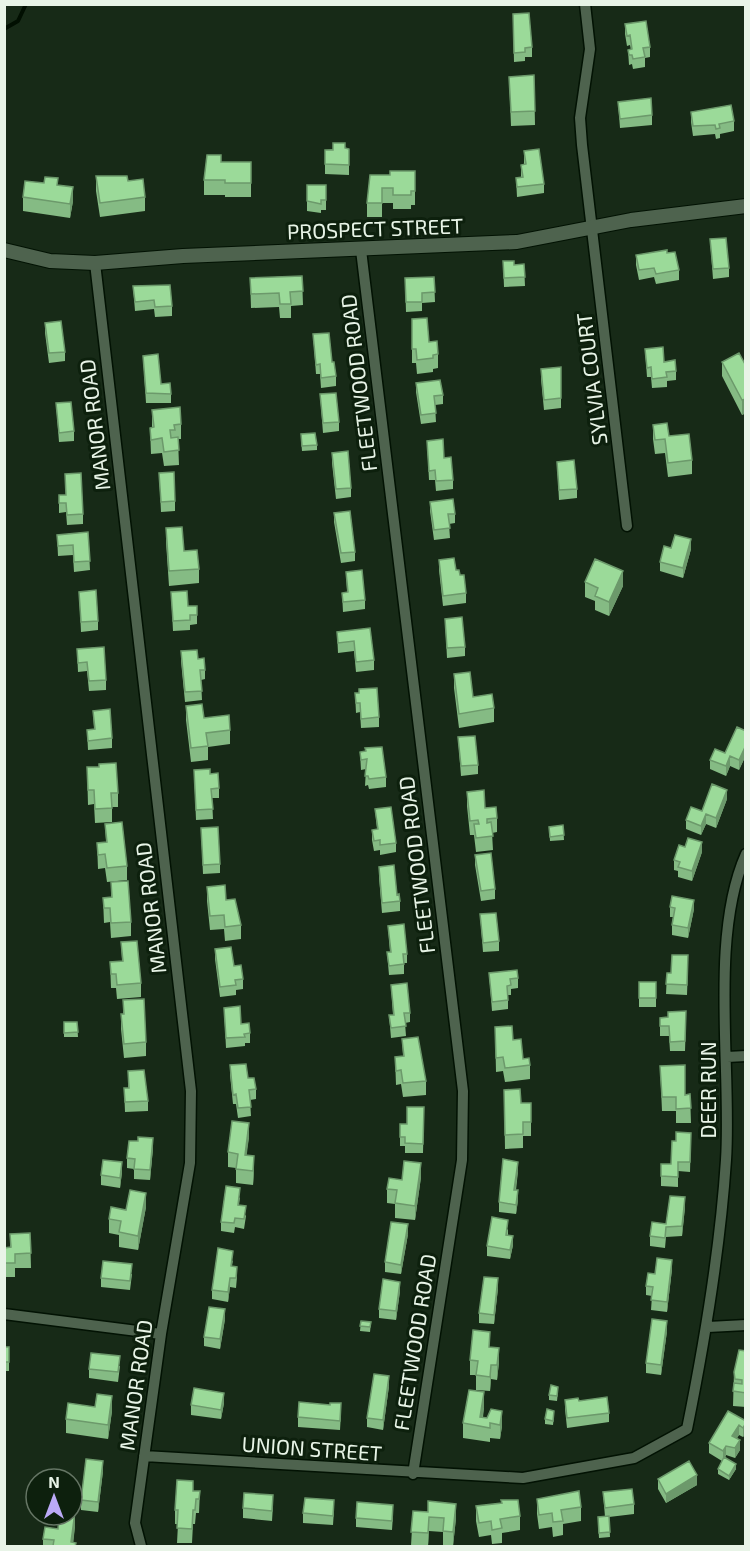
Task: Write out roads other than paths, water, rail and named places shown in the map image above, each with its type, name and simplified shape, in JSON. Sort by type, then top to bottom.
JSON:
[{"type":"street","name":"SYLVIA COURT","points":[[585,4],[590,65],[580,118],[627,526]]},
{"type":"street","name":"PROSPECT STREET","points":[[4,250],[50,261],[95,263],[183,256],[517,242],[631,220],[746,206]]},
{"type":"street","name":"FLEETWOOD ROAD","points":[[362,250],[463,1091],[462,1160],[413,1474]]},
{"type":"street","name":"MANOR ROAD","points":[[95,263],[191,1091],[190,1163],[161,1334],[135,1523],[141,1546]]},
{"type":"street","name":"DEER RUN","points":[[708,1327],[726,1159],[726,961],[730,908],[746,854]]},
{"type":"street","points":[[727,1057],[746,1056]]},
{"type":"street","points":[[4,1314],[161,1334]]},
{"type":"street","points":[[708,1327],[746,1325]]},
{"type":"street","name":"UNION STREET","points":[[144,1456],[413,1474],[523,1478],[634,1458],[687,1429],[708,1327]]},
{"type":"waterway","points":[[4,29],[18,21],[26,4]]}]
